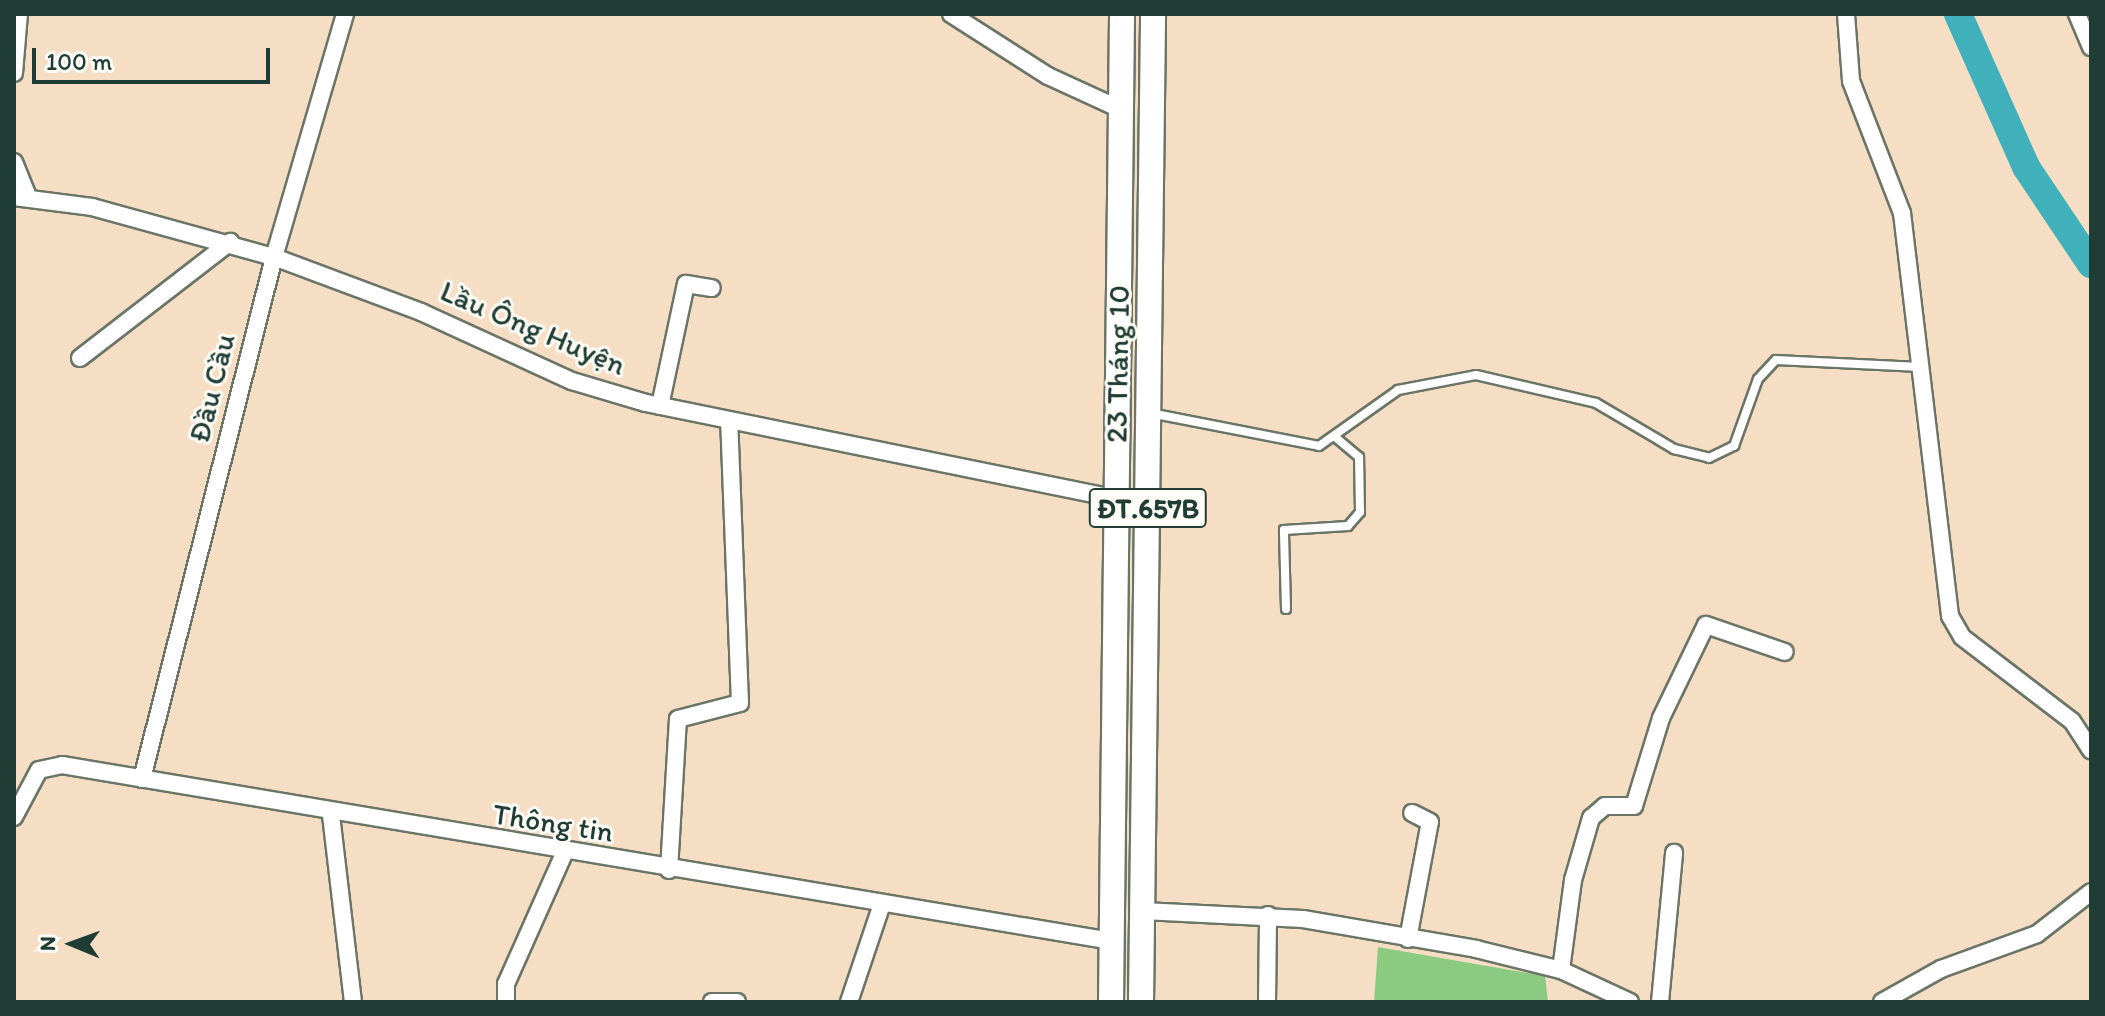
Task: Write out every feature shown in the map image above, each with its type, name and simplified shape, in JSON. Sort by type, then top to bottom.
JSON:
[{"type":"main road","name":"23 Tháng 10","points":[[1111,1002],[1122,14]]},
{"type":"main road","name":"23 Tháng 10","points":[[1141,1002],[1153,14]]},
{"type":"street","name":"Đầu Cầu","points":[[142,779],[274,257],[345,14]]},
{"type":"street","points":[[951,14],[1048,76],[1122,110]]},
{"type":"street","points":[[1846,14],[1851,81],[1902,213],[1950,616],[1962,637],[2072,721],[2091,750]]},
{"type":"street","points":[[2077,14],[2091,47]]},
{"type":"street","points":[[14,73],[17,18]]},
{"type":"street","name":"Lầu Ông Huyện","points":[[14,162],[21,197],[230,242],[461,328],[572,381],[729,422],[1119,499]]},
{"type":"street","points":[[80,358],[230,242]]},
{"type":"street","points":[[660,406],[686,284],[712,288]]},
{"type":"street","points":[[669,870],[678,719],[740,703],[729,422]]},
{"type":"street","points":[[1561,970],[1573,880],[1591,818],[1605,806],[1634,806],[1661,718],[1706,625],[1785,652]]},
{"type":"street","name":"Thông tin","points":[[14,817],[30,780],[48,766],[142,779],[564,854],[1112,941]]},
{"type":"street","points":[[1408,939],[1430,822],[1412,813]]},
{"type":"street","points":[[331,815],[353,1002]]},
{"type":"street","points":[[1660,1002],[1674,853]]},
{"type":"street","points":[[506,1002],[506,984],[564,854]]},
{"type":"street","points":[[1882,1002],[1941,969],[2037,934],[2091,892]]},
{"type":"street","points":[[849,1002],[882,904]]},
{"type":"street","points":[[1143,911],[1268,915],[1408,939],[1561,970],[1630,1002]]},
{"type":"street","points":[[1267,1002],[1268,915]]},
{"type":"street","points":[[712,1002],[737,1002]]},
{"type":"lane","points":[[1150,413],[1307,446],[1336,438],[1398,390],[1476,375],[1596,403],[1674,449],[1709,458],[1734,446],[1758,379],[1776,360],[1920,367]]},
{"type":"lane","points":[[1286,609],[1284,530],[1348,526],[1360,512],[1359,457],[1336,438]]},
{"type":"green space","points":[[1378,947],[1545,976],[1548,1002],[1374,1002]]},
{"type":"waterway","points":[[1958,14],[2026,167],[2091,264]]}]
